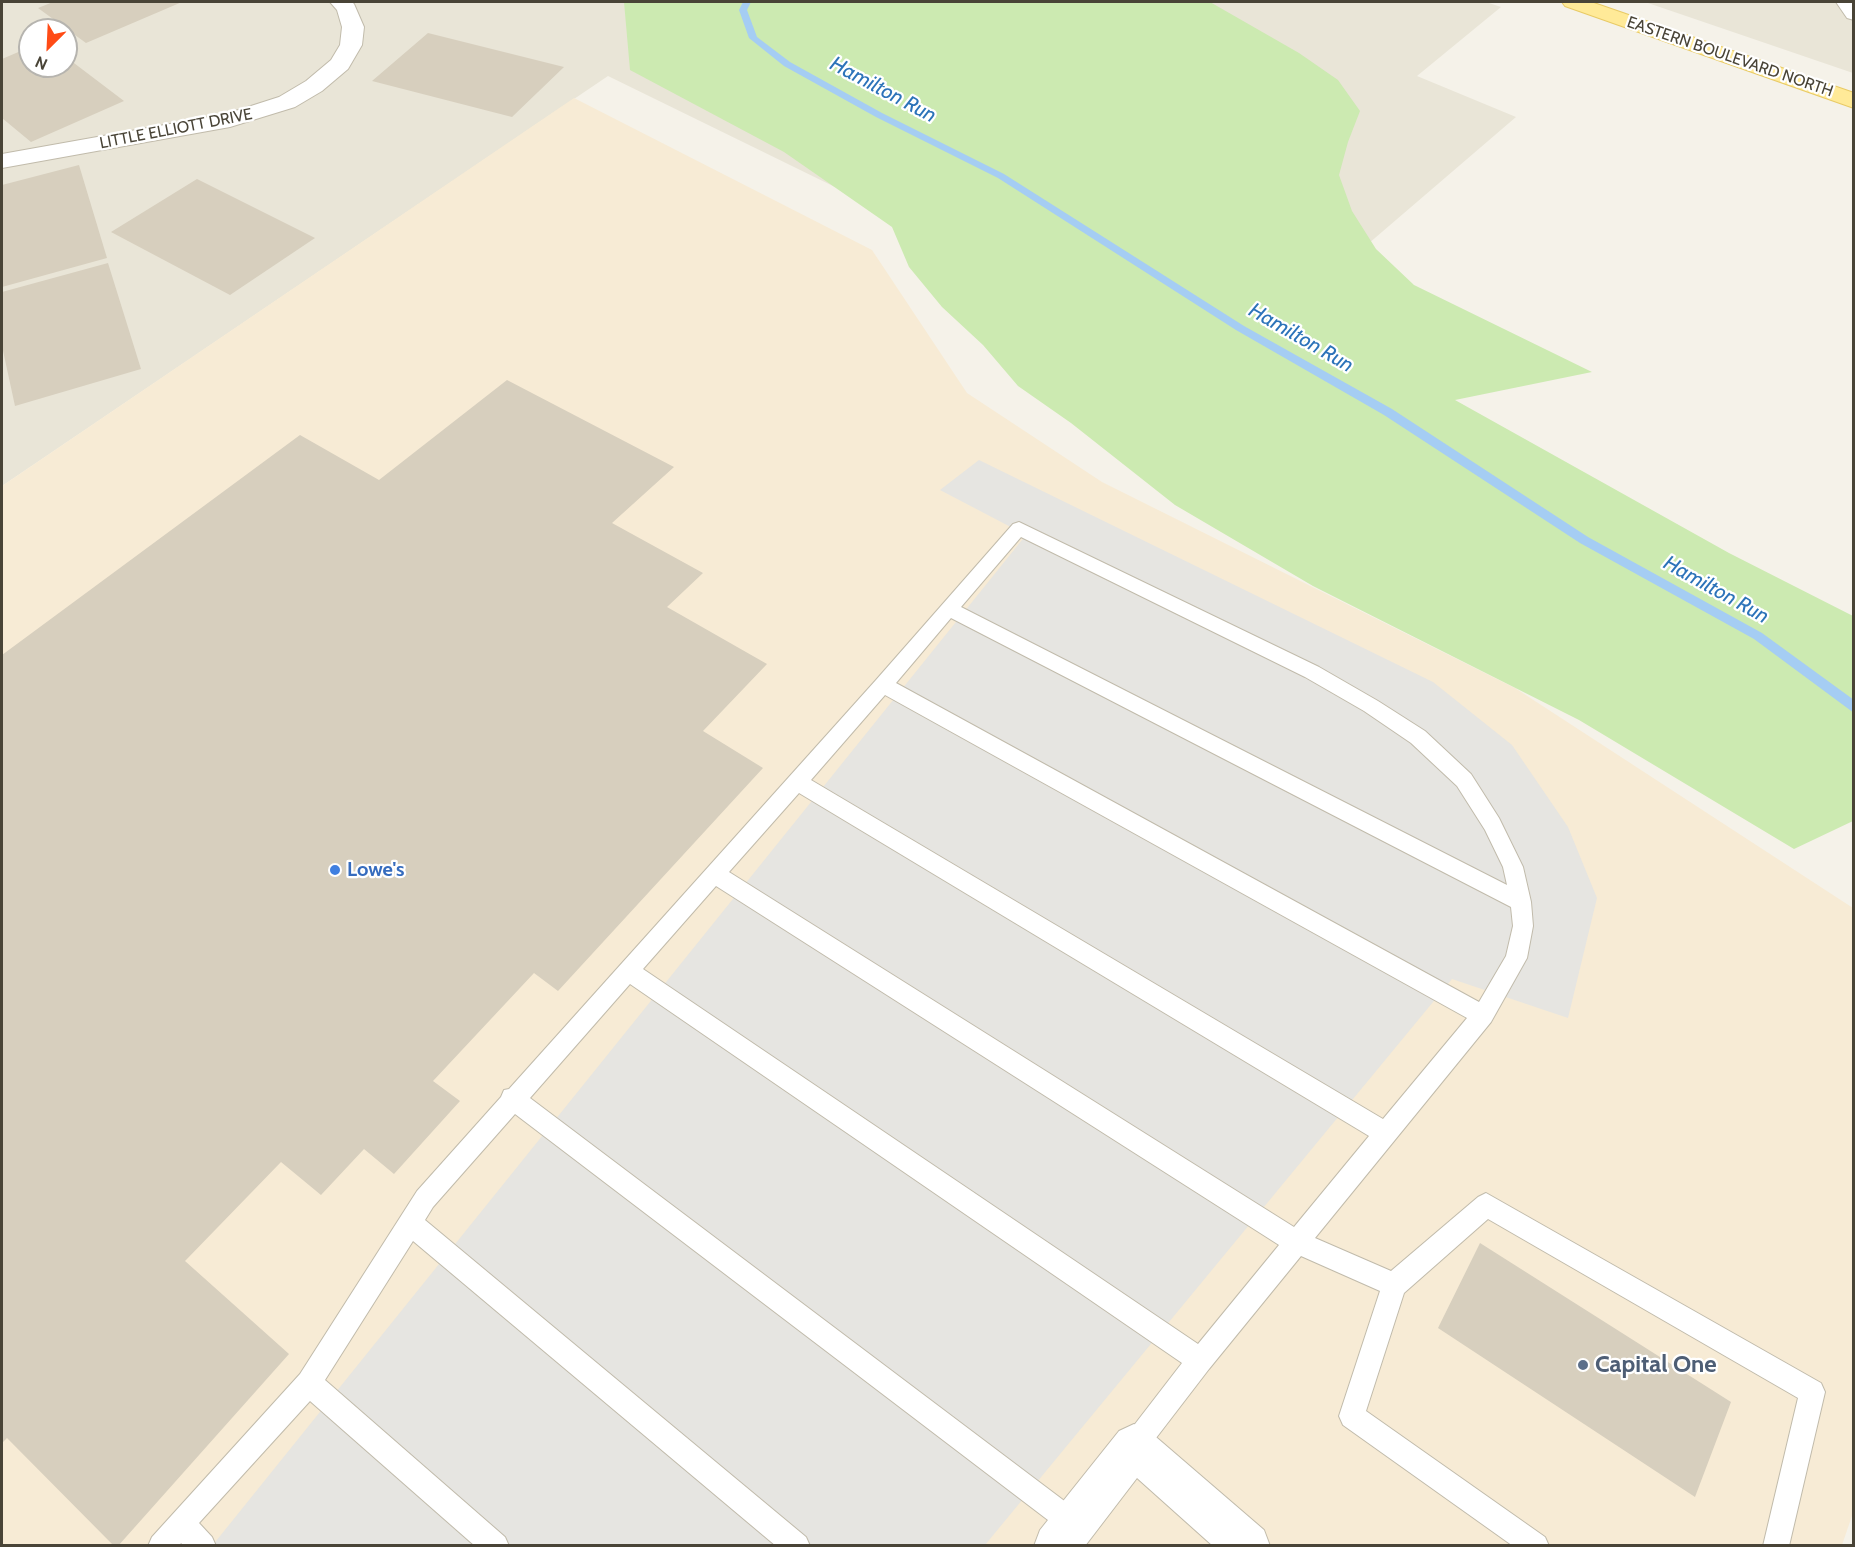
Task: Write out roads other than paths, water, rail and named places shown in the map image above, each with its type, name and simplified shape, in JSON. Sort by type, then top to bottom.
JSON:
[{"type":"main road","name":"EASTERN BOULEVARD NORTH","points":[[1572,2],[1854,101]]},
{"type":"street","name":"LITTLE ELLIOTT DRIVE","points":[[2,161],[230,120],[287,102],[314,86],[340,64],[351,45],[353,27],[347,8],[340,2]]},
{"type":"street","points":[[1846,2],[1854,15]]},
{"type":"street","points":[[1065,1535],[1134,1446],[1248,1545]]},
{"type":"lane","points":[[161,1545],[309,1383],[425,1199],[512,1098],[883,686],[1019,528],[1312,672],[1371,706],[1418,737],[1464,780],[1492,824],[1513,867],[1521,902],[1523,926],[1516,958],[1484,1015],[1200,1360],[1134,1446]]},
{"type":"lane","points":[[950,609],[1521,902]]},
{"type":"lane","points":[[883,686],[1484,1015]]},
{"type":"lane","points":[[796,781],[1385,1133]]},
{"type":"lane","points":[[714,874],[1297,1242],[1395,1285]]},
{"type":"lane","points":[[627,970],[1200,1360]]},
{"type":"lane","points":[[512,1098],[1065,1535]]},
{"type":"lane","points":[[1536,1545],[1352,1416],[1395,1285],[1486,1204],[1812,1392],[1776,1545]]},
{"type":"lane","points":[[410,1223],[796,1545]]},
{"type":"lane","points":[[309,1383],[496,1545]]},
{"type":"lane","points":[[181,1524],[203,1545]]},
{"type":"waterway","name":"Hamilton Run","points":[[747,2],[743,10],[753,38],[787,64],[879,115],[1001,176],[1240,328],[1388,412],[1584,540],[1758,636],[1854,708]]},
{"type":"place","name":"Lowe's","points":[[335,870]]},
{"type":"place","name":"Capital One","points":[[1583,1365]]}]
